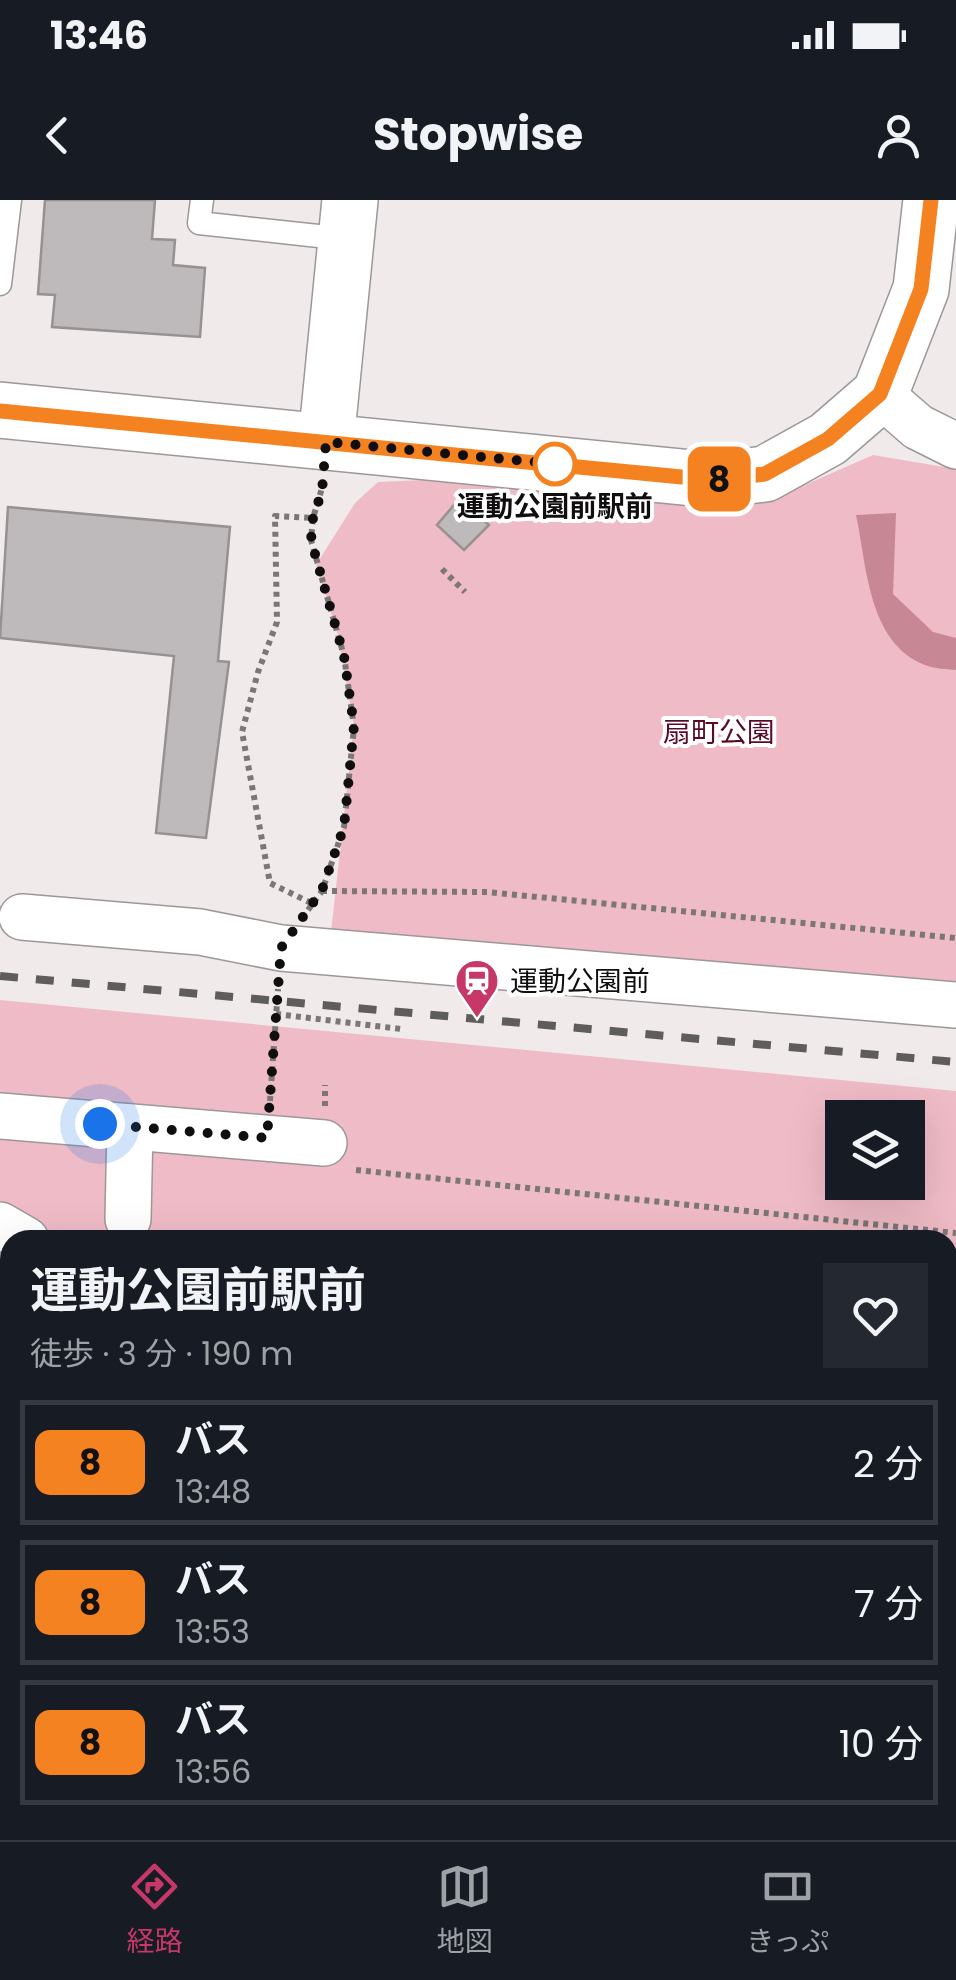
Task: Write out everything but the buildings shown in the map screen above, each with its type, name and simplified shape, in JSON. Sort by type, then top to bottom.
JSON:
[{"type":"street","points":[[0,410],[713,480],[765,474],[828,439],[880,394],[921,289],[931,200]]},
{"type":"street","points":[[326,442],[348,220]]},
{"type":"street","points":[[880,394],[918,427],[956,446]]},
{"type":"street","points":[[22,916],[200,932],[280,966],[956,1005]]},
{"type":"street","points":[[0,1116],[267,1138],[334,1156]]},
{"type":"street","points":[[128,1219],[130,1126]]},
{"type":"lane","points":[[0,284],[10,200]]},
{"type":"lane","points":[[202,200],[199,223],[348,220]]},
{"type":"path","points":[[267,1138],[280,966],[322,890],[344,827],[354,726],[344,656],[314,552],[313,518],[322,491],[326,442]]},
{"type":"path","points":[[311,904],[270,882],[242,732],[276,622],[274,516],[313,518]]},
{"type":"path","points":[[442,569],[465,592]]},
{"type":"path","points":[[322,890],[487,892],[956,938]]},
{"type":"path","points":[[276,1016],[401,1030]]},
{"type":"path","points":[[334,1156],[932,1230]]},
{"type":"green space","name":"扇町公園","points":[[873,455],[956,469],[956,986],[331,932],[354,726],[338,635],[316,565],[355,503],[378,482],[491,477],[612,495],[766,502]]},
{"type":"green space","points":[[0,1000],[956,1091],[956,1230],[0,1230]]},
{"type":"shaded area","points":[[896,513],[893,594],[933,632],[956,638],[956,670],[929,666],[906,654],[892,639],[873,601],[856,515]]},
{"type":"railway","points":[[0,976],[956,1062]]},
{"type":"bus line","name":"8","points":[[0,411],[713,480],[765,474],[828,439],[880,394],[921,289],[931,200]]},
{"type":"place","name":"運動公園前駅前","points":[[555,464]]},
{"type":"place","name":"運動公園前","points":[[477,1019]]},
{"type":"route","points":[[100,1124],[267,1138],[281,948],[322,890],[344,827],[354,726],[344,656],[311,540],[322,491],[326,442],[555,464]]}]
